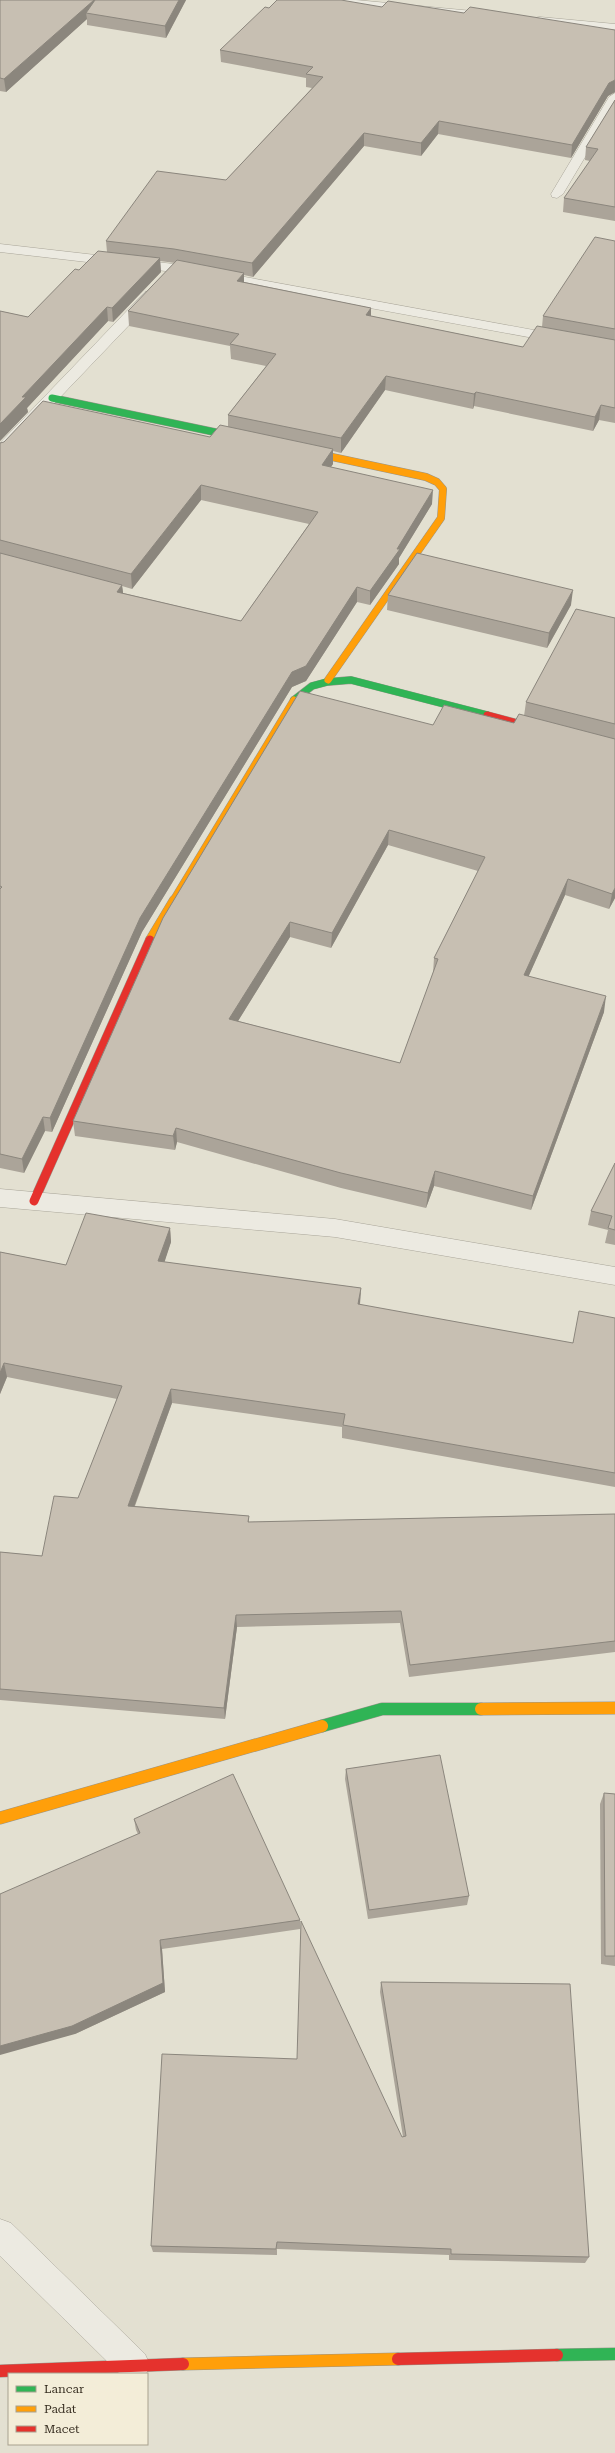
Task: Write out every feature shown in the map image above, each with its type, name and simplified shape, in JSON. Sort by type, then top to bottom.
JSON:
[{"type":"street","points":[[320,0],[506,17]]},
{"type":"street","points":[[530,19],[615,26]]},
{"type":"street","points":[[557,194],[615,97]]},
{"type":"street","points":[[0,248],[174,268],[615,349]]},
{"type":"street","points":[[0,452],[174,268]]},
{"type":"street","points":[[52,398],[254,441]]},
{"type":"street","points":[[294,449],[426,477],[437,482],[443,489],[441,518],[328,680]]},
{"type":"street","points":[[34,1201],[153,933],[299,692],[328,680],[351,680],[555,732]]},
{"type":"street","points":[[0,1198],[335,1228],[615,1276]]},
{"type":"street","points":[[0,1818],[382,1709],[615,1708]]},
{"type":"street","points":[[0,2234],[134,2365]]},
{"type":"street","points":[[0,2371],[134,2365],[615,2354]]},
{"type":"building","points":[[0,0],[94,0],[4,79],[0,78]]},
{"type":"building","points":[[95,0],[179,0],[165,26],[86,13]]},
{"type":"building","points":[[277,0],[341,0],[382,7],[388,1],[464,13],[470,7],[615,30],[615,80],[609,83],[572,145],[439,121],[421,143],[364,133],[252,263],[174,249],[106,241],[157,171],[226,180],[323,77],[306,74],[313,67],[220,50],[265,7],[269,8]]},
{"type":"building","points":[[615,100],[615,207],[564,198],[598,149],[586,147]]},
{"type":"building","points":[[595,237],[615,241],[615,329],[543,316]]},
{"type":"building","points":[[98,251],[160,258],[112,308],[107,307],[22,397],[26,397],[0,424],[0,311],[28,317],[75,269],[79,270]]},
{"type":"building","points":[[177,260],[244,273],[237,281],[371,308],[366,315],[523,347],[537,326],[615,340],[615,408],[601,405],[595,417],[476,392],[474,394],[386,376],[341,438],[228,415],[276,354],[230,344],[239,334],[128,311]]},
{"type":"building","points":[[43,401],[210,437],[220,425],[333,449],[322,465],[433,490],[397,549],[400,549],[370,591],[357,587],[306,666],[292,672],[140,918],[50,1118],[43,1117],[22,1159],[0,1154],[0,889],[2,887],[0,886],[0,553],[122,585],[117,592],[241,621],[318,512],[201,485],[131,574],[0,540],[0,443],[4,442]]},
{"type":"building","points":[[417,553],[573,590],[549,633],[388,595]]},
{"type":"building","points":[[576,609],[615,618],[615,724],[526,702]]},
{"type":"building","points":[[300,691],[433,725],[444,705],[514,723],[519,714],[615,739],[615,888],[612,894],[568,879],[524,975],[606,996],[533,1196],[435,1171],[428,1193],[341,1173],[176,1128],[173,1136],[73,1121],[163,918]],"holes":[[[389,830],[485,857],[434,958],[438,959],[400,1063],[229,1019],[290,922],[332,933]]]},
{"type":"building","points":[[615,1163],[615,1230],[608,1228],[612,1216],[591,1211]]},
{"type":"building","points":[[86,1213],[170,1228],[158,1261],[361,1288],[358,1304],[573,1343],[579,1311],[615,1318],[615,1473],[343,1425],[345,1414],[171,1389],[128,1506],[249,1516],[248,1522],[615,1514],[615,1641],[410,1665],[401,1611],[236,1615],[224,1708],[0,1689],[0,1552],[42,1556],[54,1496],[78,1498],[122,1386],[4,1363],[0,1373],[0,1252],[66,1265]]},
{"type":"building","points":[[440,1755],[469,1896],[369,1910],[346,1769]]},
{"type":"building","points":[[233,1774],[300,1920],[160,1940],[163,1983],[72,2026],[0,2046],[0,1894],[140,1833],[134,1819]]},
{"type":"building","points":[[604,1793],[615,1794],[615,1956],[605,1956]]},
{"type":"building","points":[[301,1921],[402,2137],[406,2136],[381,1982],[570,1984],[589,2257],[451,2254],[451,2249],[277,2242],[276,2249],[151,2246],[162,2054],[297,2059]]},
{"type":"traffic: fast","points":[[52,398],[243,438]]},
{"type":"traffic: fast","points":[[294,700],[305,689],[319,683],[351,680],[487,715]]},
{"type":"traffic: fast","points":[[322,1726],[382,1709],[481,1709]]},
{"type":"traffic: fast","points":[[557,2355],[615,2354]]},
{"type":"traffic: slow","points":[[304,451],[426,477],[437,482],[443,489],[441,518],[328,680]]},
{"type":"traffic: slow","points":[[150,940],[294,700]]},
{"type":"traffic: slow","points":[[481,1709],[615,1708]]},
{"type":"traffic: slow","points":[[0,1818],[322,1726]]},
{"type":"traffic: slow","points":[[183,2364],[398,2359]]},
{"type":"traffic: jam","points":[[487,715],[544,730]]},
{"type":"traffic: jam","points":[[34,1201],[150,940]]},
{"type":"traffic: jam","points":[[398,2359],[557,2355]]},
{"type":"traffic: jam","points":[[0,2371],[183,2364]]}]
